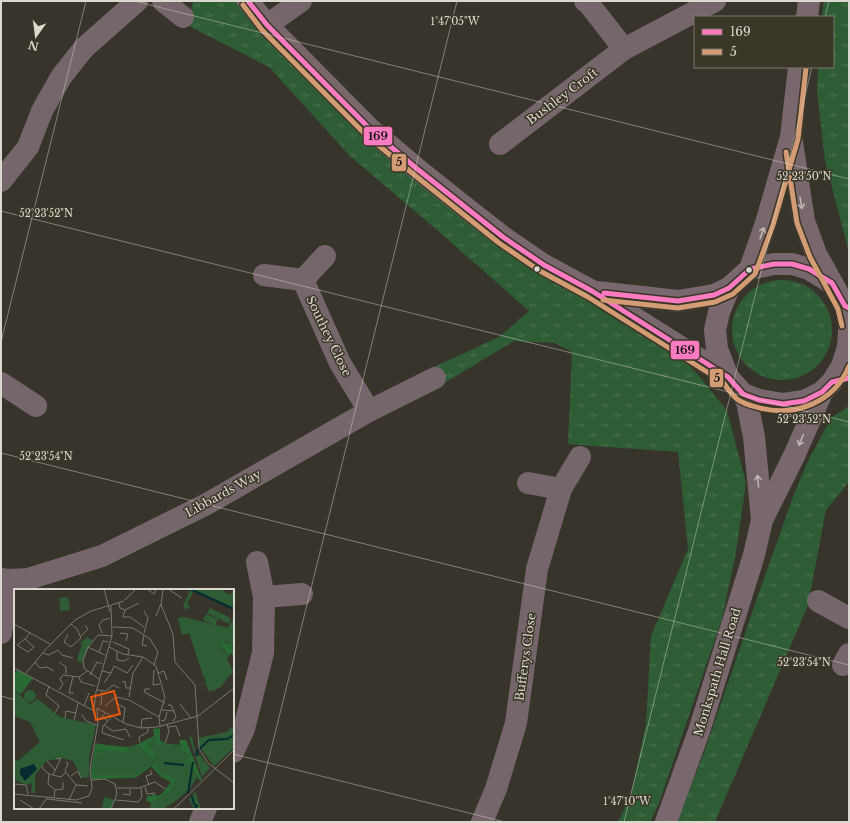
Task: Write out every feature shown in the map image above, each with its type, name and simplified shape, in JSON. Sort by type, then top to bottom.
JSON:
[{"type":"street","points":[[1,180],[28,147],[42,111],[61,77],[84,48],[137,1]]},
{"type":"street","points":[[163,1],[183,18]]},
{"type":"street","points":[[248,1],[267,25],[371,130],[503,237],[544,265],[592,291],[728,377],[743,394],[759,400],[783,404],[804,400],[834,384]]},
{"type":"street","points":[[267,25],[301,1]]},
{"type":"street","points":[[585,1],[589,4],[624,49]]},
{"type":"street","points":[[807,16],[809,1]]},
{"type":"street","name":"Bushley Croft","points":[[695,16],[714,7]]},
{"type":"street","name":"Bushley Croft","points":[[500,144],[624,49],[694,16]]},
{"type":"street","points":[[592,291],[678,301],[714,295],[729,288],[750,269],[766,223],[791,137],[799,68]]},
{"type":"street","points":[[791,137],[804,221],[816,254],[848,313]]},
{"type":"street","name":"Southey Close","points":[[303,280],[326,256]]},
{"type":"street","points":[[750,269],[774,264],[792,264],[809,269],[832,283]]},
{"type":"street","name":"Southey Close","points":[[264,275],[303,280]]},
{"type":"street","name":"Southey Close","points":[[303,280],[340,363],[369,411]]},
{"type":"street","points":[[728,377],[717,349],[715,330],[719,312],[729,288]]},
{"type":"street","name":"Monkspath Hall Road","points":[[666,822],[699,731],[754,555],[762,520],[794,456],[834,384],[848,347],[849,330]]},
{"type":"street","name":"Libbards Way","points":[[4,579],[28,579],[102,556],[205,505],[369,411],[435,378]]},
{"type":"street","points":[[1,383],[36,406]]},
{"type":"street","name":"Monkspath Hall Road","points":[[743,394],[747,402],[754,437],[762,520]]},
{"type":"street","name":"Bufferys Close","points":[[482,822],[496,789],[516,723],[537,569],[561,490],[580,457]]},
{"type":"street","points":[[528,483],[561,490]]},
{"type":"street","points":[[234,750],[244,729],[263,653],[264,597],[257,562]]},
{"type":"street","points":[[1,633],[4,579]]},
{"type":"street","points":[[264,597],[302,594]]},
{"type":"street","points":[[818,601],[849,618]]},
{"type":"street","points":[[200,822],[206,809]]},
{"type":"green space","points":[[191,1],[238,1],[264,34],[625,323],[678,354],[700,377],[727,411],[746,483],[736,552],[722,619],[659,803],[650,822],[618,822],[631,795],[646,723],[651,636],[688,549],[678,452],[568,444],[572,352],[555,343],[514,341],[441,385],[434,367],[499,337],[529,311],[351,157],[269,67],[187,25],[193,2]]},
{"type":"green space","points":[[824,1],[849,1],[849,252],[825,161],[817,91],[818,68],[834,68],[834,16],[822,16]]},
{"type":"green space","points":[[772,280],[792,280],[801,283],[818,294],[829,311],[832,320],[832,340],[829,349],[818,366],[801,377],[792,380],[772,380],[754,372],[746,366],[740,358],[732,340],[732,320],[740,302],[746,294],[754,288]]},
{"type":"green space","points":[[849,406],[849,482],[826,510],[808,605],[715,822],[677,822],[705,750],[762,584],[793,497],[807,463],[831,418]]},
{"type":"transit line","name":"169","points":[[248,1],[267,25],[371,130],[416,168],[503,237],[544,265],[592,291],[728,377],[743,394],[759,400],[783,404],[804,401],[822,392],[832,382],[849,378]]},
{"type":"transit line","name":"5","points":[[243,5],[262,30],[366,135],[499,243],[540,271],[588,297],[723,382],[739,401],[760,408],[774,410],[787,410],[813,404],[834,389],[843,379],[849,366]]},
{"type":"transit line","name":"5","points":[[603,300],[678,308],[715,302],[733,294],[755,274],[773,225],[798,139],[806,68]]},
{"type":"transit line","name":"5","points":[[786,152],[797,223],[810,257],[838,309],[842,326]]},
{"type":"transit line","name":"169","points":[[604,293],[678,301],[714,295],[729,288],[750,269],[774,264],[792,264],[809,269],[832,283],[845,306],[849,308]]}]
